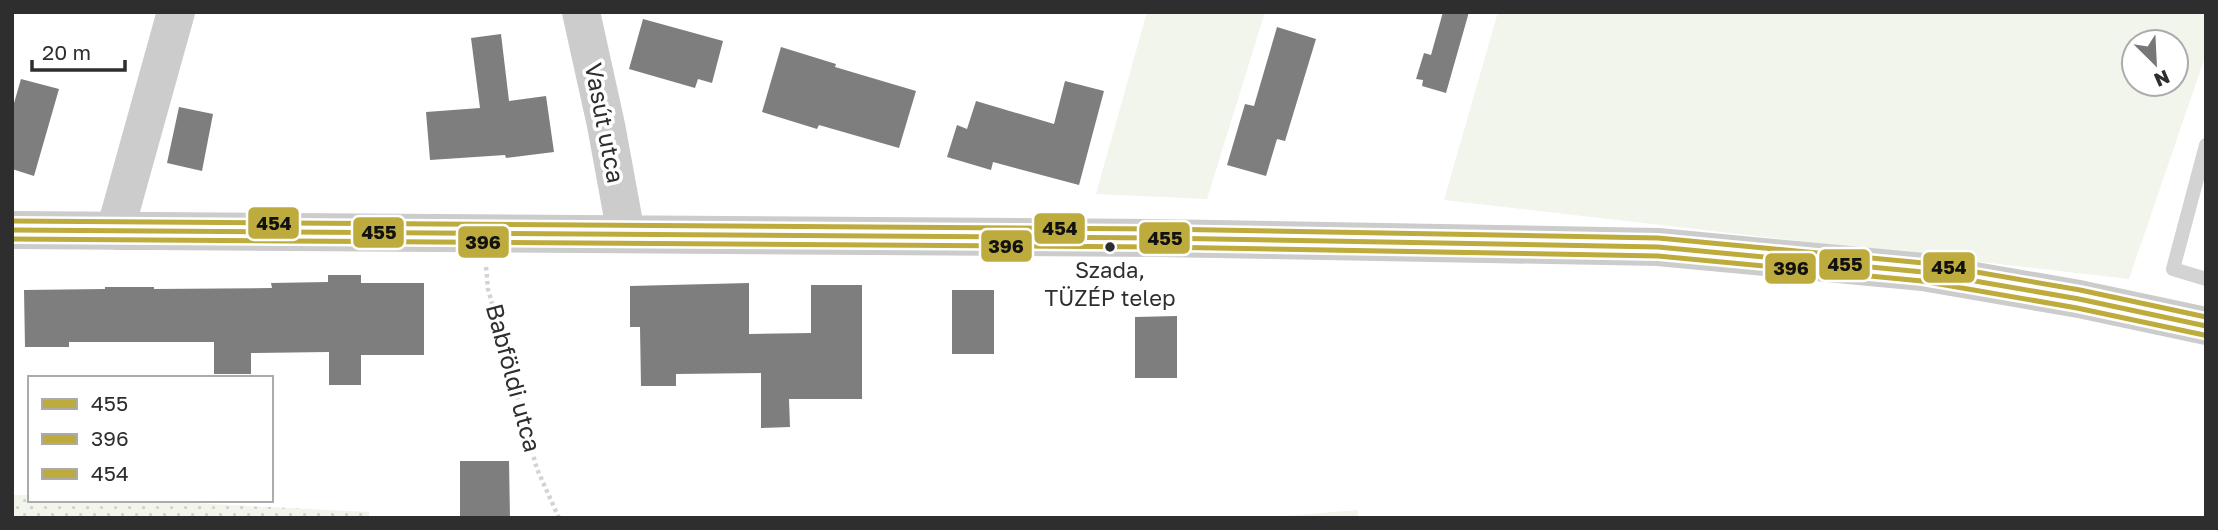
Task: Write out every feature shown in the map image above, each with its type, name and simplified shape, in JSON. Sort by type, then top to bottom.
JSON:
[{"type":"main road","points":[[115,231],[176,12]]},
{"type":"main road","name":"Vasút utca","points":[[581,12],[626,234]]},
{"type":"main road","points":[[12,230],[1323,240],[1658,247],[1923,272],[2079,299],[2206,326]]},
{"type":"lane","points":[[2206,145],[2173,269],[2206,279]]},
{"type":"path","name":"Babföldi utca","points":[[484,235],[488,289],[537,469],[559,518]]},
{"type":"shaded area","points":[[1147,12],[1265,12],[1207,199],[1096,194]]},
{"type":"shaded area","points":[[1498,12],[2206,12],[2206,54],[2129,279],[1444,200]]},
{"type":"shaded area","points":[[12,495],[28,495],[28,502],[172,502],[369,512],[369,518],[12,518]]},
{"type":"shaded area","points":[[1358,510],[1358,518],[1260,518]]},
{"type":"building","points":[[1443,12],[1469,12],[1446,93],[1422,86],[1423,80],[1416,79],[1424,53],[1431,55]]},
{"type":"building","points":[[643,19],[723,41],[712,83],[698,79],[695,88],[629,69]]},
{"type":"building","points":[[1277,27],[1316,39],[1285,141],[1277,139],[1266,176],[1227,165],[1245,104],[1254,106]]},
{"type":"building","points":[[501,34],[509,101],[546,96],[554,152],[506,158],[505,155],[430,160],[426,112],[480,108],[471,38]]},
{"type":"building","points":[[781,47],[836,64],[835,67],[916,91],[899,148],[819,125],[817,129],[762,112]]},
{"type":"building","points":[[21,79],[59,89],[34,176],[12,169],[12,110]]},
{"type":"building","points":[[1065,81],[1104,91],[1079,185],[993,162],[991,170],[947,157],[957,125],[967,129],[976,101],[1054,124]]},
{"type":"building","points":[[179,107],[213,114],[202,171],[167,163]]},
{"type":"building","points":[[328,275],[361,275],[361,283],[424,283],[424,355],[361,355],[361,385],[329,385],[329,352],[251,353],[251,374],[214,374],[214,342],[69,342],[69,347],[25,347],[24,290],[105,287],[272,288],[271,283],[328,282]]},
{"type":"building","points":[[749,283],[749,334],[811,333],[811,285],[862,285],[862,399],[789,399],[790,427],[761,428],[761,373],[676,374],[676,386],[641,386],[640,327],[630,327],[630,286]]},
{"type":"building","points":[[952,290],[994,290],[994,354],[952,354]]},
{"type":"building","points":[[1177,316],[1177,378],[1135,378],[1135,317]]},
{"type":"building","points":[[460,461],[509,461],[510,518],[460,518]]},
{"type":"transit line","name":"454","points":[[12,221],[1158,229],[1658,238],[1924,263],[2080,290],[2206,317]]},
{"type":"transit line","name":"455","points":[[12,230],[1158,238],[1658,247],[1923,272],[2079,299],[2206,326]]},
{"type":"transit line","name":"396","points":[[12,239],[1158,247],[1658,256],[1922,281],[2077,308],[2204,335]]},
{"type":"place","name":"Szada, TÜZÉP telep","points":[[1110,247]]}]
